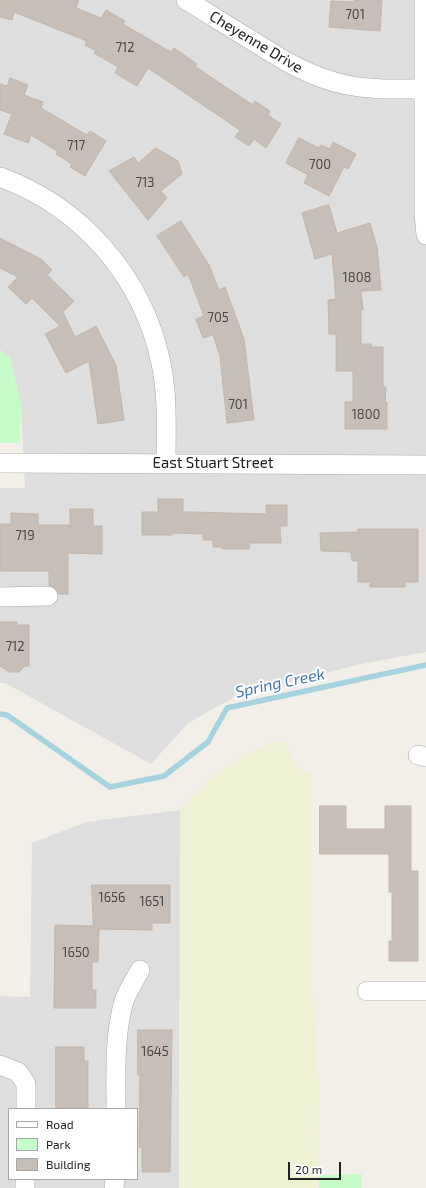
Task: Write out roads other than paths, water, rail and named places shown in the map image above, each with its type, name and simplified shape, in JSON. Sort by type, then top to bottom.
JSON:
[{"type":"street","name":"Cheyenne Drive","points":[[186,0],[286,62],[323,79],[347,85],[370,88],[423,89]]},
{"type":"street","points":[[424,0],[424,213],[426,235]]},
{"type":"street","points":[[0,177],[40,194],[65,211],[92,234],[107,250],[123,272],[140,302],[152,330],[162,364],[166,399],[166,463]]},
{"type":"street","name":"East Stuart Street","points":[[0,463],[426,465]]},
{"type":"street","points":[[0,597],[48,596]]},
{"type":"street","points":[[116,1108],[116,1046],[118,1032],[125,999],[140,970]]},
{"type":"street","points":[[367,991],[426,991]]},
{"type":"street","points":[[0,1065],[18,1072],[26,1084],[26,1108]]},
{"type":"waterway","name":"Spring Creek","points":[[0,714],[7,715],[110,787],[164,776],[208,742],[227,708],[426,665]]}]
